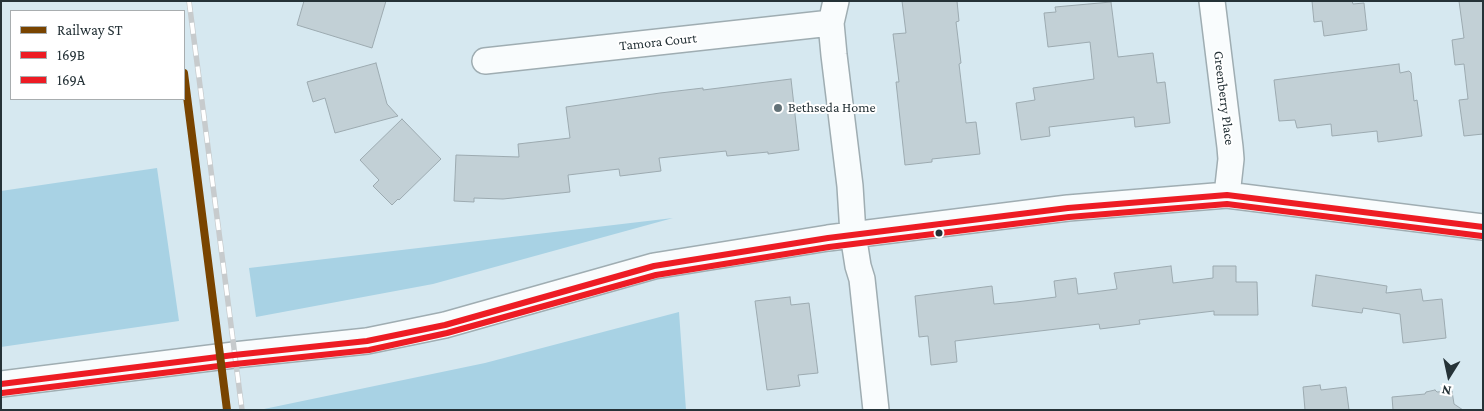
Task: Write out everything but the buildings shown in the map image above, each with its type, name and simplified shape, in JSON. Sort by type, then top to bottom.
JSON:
[{"type":"street","name":"Greenberry Place","points":[[1212,1],[1231,159],[1227,195]]},
{"type":"street","points":[[833,12],[853,234],[862,279],[876,410]]},
{"type":"street","name":"Tamora Court","points":[[485,61],[833,12]]},
{"type":"street","points":[[1,384],[234,355],[367,341],[445,325],[654,266],[853,234],[1068,208],[1227,195],[1483,227]]},
{"type":"shaded area","points":[[157,168],[179,321],[1,347],[1,191]]},
{"type":"shaded area","points":[[673,218],[433,284],[256,317],[249,268]]},
{"type":"shaded area","points":[[679,312],[686,410],[264,409],[485,363]]},
{"type":"railway","points":[[189,1],[242,410]]},
{"type":"rail line","name":"ST","points":[[185,81],[227,410]]},
{"type":"transit line","name":"169B","points":[[1,384],[234,355],[367,341],[445,325],[654,266],[828,238],[1068,208],[1227,195],[1483,227]]},
{"type":"transit line","name":"169A","points":[[2,393],[235,364],[369,350],[447,333],[656,275],[829,247],[1069,217],[1227,204],[1482,236]]},
{"type":"place","name":"Bethseda Home","points":[[778,108]]}]
